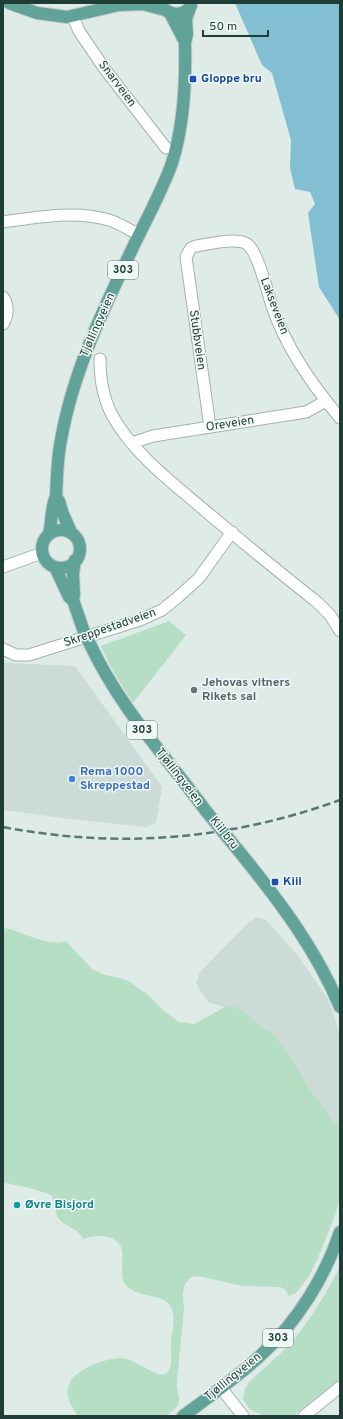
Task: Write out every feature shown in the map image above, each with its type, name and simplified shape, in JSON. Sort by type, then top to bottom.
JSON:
[{"type":"main road","points":[[9,3],[37,13],[51,16],[73,17],[120,4],[144,4],[165,9]]},
{"type":"main road","name":"303","points":[[165,9],[179,14],[191,5]]},
{"type":"main road","name":"Tjøllingveien","points":[[49,534],[56,497],[60,440],[75,381],[92,336],[164,184],[176,148],[183,102],[185,43],[187,34],[186,19],[191,5]]},
{"type":"main road","name":"Tjøllingveien","points":[[165,9],[185,43]]},
{"type":"main road","name":"Tjøllingveien","points":[[56,497],[60,502],[63,514],[71,532]]},
{"type":"main road","points":[[49,534],[59,530],[71,532]]},
{"type":"main road","name":"303","points":[[71,532],[76,537],[79,544],[79,554],[76,560]]},
{"type":"main road","name":"303","points":[[49,534],[43,543],[42,553],[47,562],[55,567]]},
{"type":"main road","points":[[55,567],[65,567],[76,560]]},
{"type":"main road","name":"Tjøllingveien","points":[[73,600],[73,574],[76,560]]},
{"type":"main road","name":"Tjøllingveien","points":[[55,567],[69,597],[73,600],[87,637],[103,672],[148,737],[206,811]]},
{"type":"main road","name":"Kiil bru","points":[[206,811],[285,910],[311,948],[340,1007]]},
{"type":"main road","name":"Tjøllingveien","points":[[183,1416],[221,1388],[263,1353],[279,1337],[315,1286],[331,1255],[340,1232]]},
{"type":"street","name":"Snarveien","points":[[73,17],[79,31],[104,68],[166,148]]},
{"type":"street","points":[[3,222],[64,215],[85,216],[109,220],[140,235]]},
{"type":"street","name":"Lakseveien","points":[[188,252],[191,248],[196,246],[236,241],[244,242],[253,249],[283,333],[296,358],[326,401],[340,418]]},
{"type":"street","name":"Stubbveien","points":[[188,252],[186,263],[210,427]]},
{"type":"street","points":[[3,297],[7,306],[3,324]]},
{"type":"street","points":[[100,359],[100,370],[105,400],[121,429],[132,443],[156,469],[336,618],[340,631]]},
{"type":"street","name":"Oreveien","points":[[132,443],[153,436],[306,412],[326,401]]},
{"type":"street","name":"Skreppestadveien","points":[[3,649],[16,654],[29,655],[140,620],[162,610],[199,578],[232,532]]},
{"type":"street","points":[[3,567],[42,553]]},
{"type":"street","points":[[304,1416],[340,1387]]},
{"type":"street","points":[[221,1388],[243,1416]]},
{"type":"shaded area","points":[[3,662],[75,666],[162,787],[156,823],[146,827],[3,810]]},
{"type":"shaded area","points":[[257,917],[266,920],[296,953],[328,999],[340,1037],[340,1127],[332,1120],[307,1085],[293,1060],[265,1028],[256,1023],[237,1007],[225,1007],[208,1002],[200,991],[196,982],[200,972],[247,924]]},
{"type":"green space","points":[[169,621],[186,635],[133,703],[112,669],[101,646]]},
{"type":"green space","points":[[3,928],[45,941],[66,941],[91,968],[105,975],[130,982],[148,995],[164,1011],[179,1022],[194,1024],[225,1007],[237,1007],[278,1039],[293,1060],[307,1085],[332,1120],[340,1127],[340,1197],[336,1213],[318,1258],[308,1278],[296,1293],[289,1296],[285,1289],[279,1287],[243,1286],[194,1276],[185,1284],[183,1293],[184,1310],[177,1380],[179,1403],[173,1411],[166,1416],[78,1416],[69,1400],[68,1388],[76,1375],[90,1366],[106,1360],[120,1358],[126,1359],[154,1372],[165,1374],[169,1370],[171,1363],[171,1344],[174,1316],[171,1306],[166,1301],[160,1298],[138,1293],[131,1290],[126,1285],[122,1274],[122,1250],[115,1240],[99,1236],[83,1239],[78,1232],[60,1220],[56,1214],[55,1203],[51,1195],[3,1183]]},
{"type":"green space","points":[[340,1267],[340,1379],[293,1416],[265,1416],[251,1410],[243,1398],[245,1389],[249,1382],[295,1338],[316,1308]]},
{"type":"water","points":[[235,3],[340,3],[340,320],[319,287],[308,213],[315,204],[310,192],[295,189],[290,168],[291,140],[272,73],[262,65]]},
{"type":"railway","points":[[3,827],[46,834],[89,838],[131,839],[173,837],[215,832],[257,824],[299,814],[340,800]]},
{"type":"place","name":"Gloppe bru","points":[[193,79]]},
{"type":"place","name":"Jehovas vitners Rikets sal","points":[[194,690]]},
{"type":"place","name":"Rema 1000 Skreppestad","points":[[72,779]]},
{"type":"place","name":"Kiil","points":[[275,882]]},
{"type":"place","name":"Øvre Bisjord","points":[[17,1205]]}]
